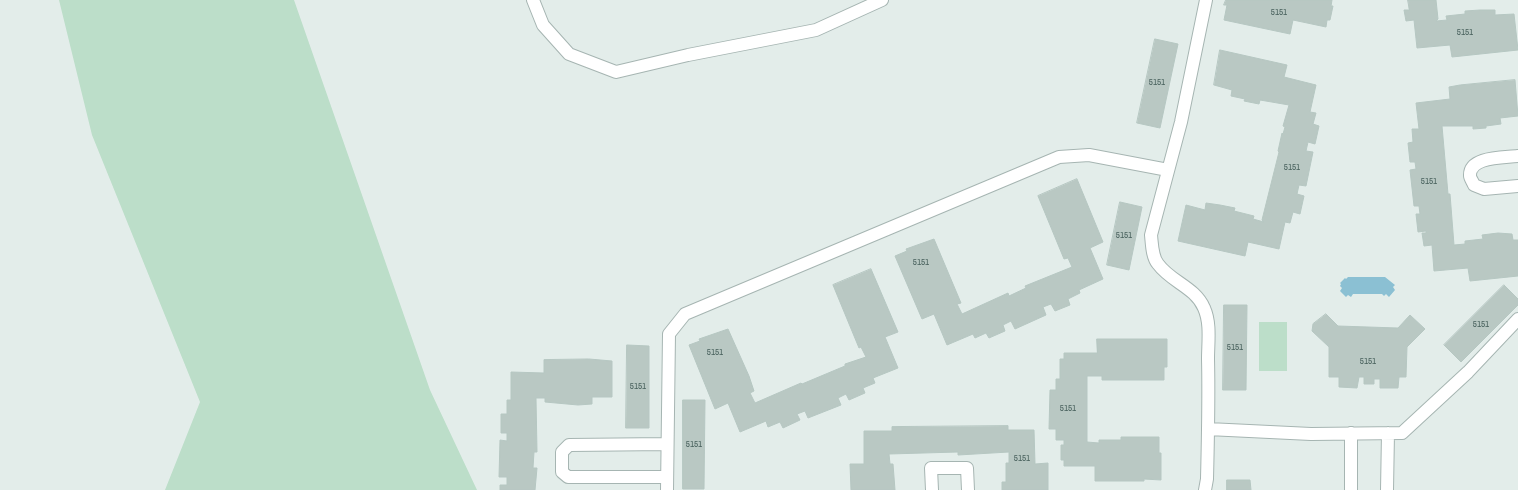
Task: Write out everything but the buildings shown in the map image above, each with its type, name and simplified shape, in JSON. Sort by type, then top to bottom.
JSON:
[{"type":"street","points":[[533,0],[543,25],[568,54],[616,72],[816,30],[882,0]]},
{"type":"street","points":[[1205,490],[1207,479],[1208,429],[1208,323],[1204,308],[1195,294],[1172,278],[1157,264],[1153,253],[1151,235],[1181,122],[1206,0]]},
{"type":"street","points":[[667,490],[669,334],[684,314],[1059,157],[1089,155],[1168,170]]},
{"type":"street","points":[[1518,156],[1481,160],[1473,167],[1470,176],[1474,185],[1484,189],[1518,186]]},
{"type":"street","points":[[1208,429],[1311,434],[1402,433],[1468,372],[1518,319]]},
{"type":"street","points":[[1351,433],[1351,490]]},
{"type":"street","points":[[1388,433],[1388,490]]},
{"type":"street","points":[[667,444],[569,445],[562,452],[562,472],[568,477],[667,478]]},
{"type":"street","points":[[932,490],[931,468],[967,468],[968,490]]},
{"type":"green space","points":[[59,0],[294,0],[430,390],[477,490],[165,490],[200,402],[92,135]]},
{"type":"green space","points":[[1259,322],[1287,322],[1287,371],[1259,371]]},
{"type":"water","points":[[1348,277],[1385,277],[1395,285],[1393,287],[1395,290],[1389,297],[1386,294],[1384,296],[1382,294],[1353,294],[1351,297],[1348,295],[1346,297],[1340,291],[1342,288],[1340,283]]}]
